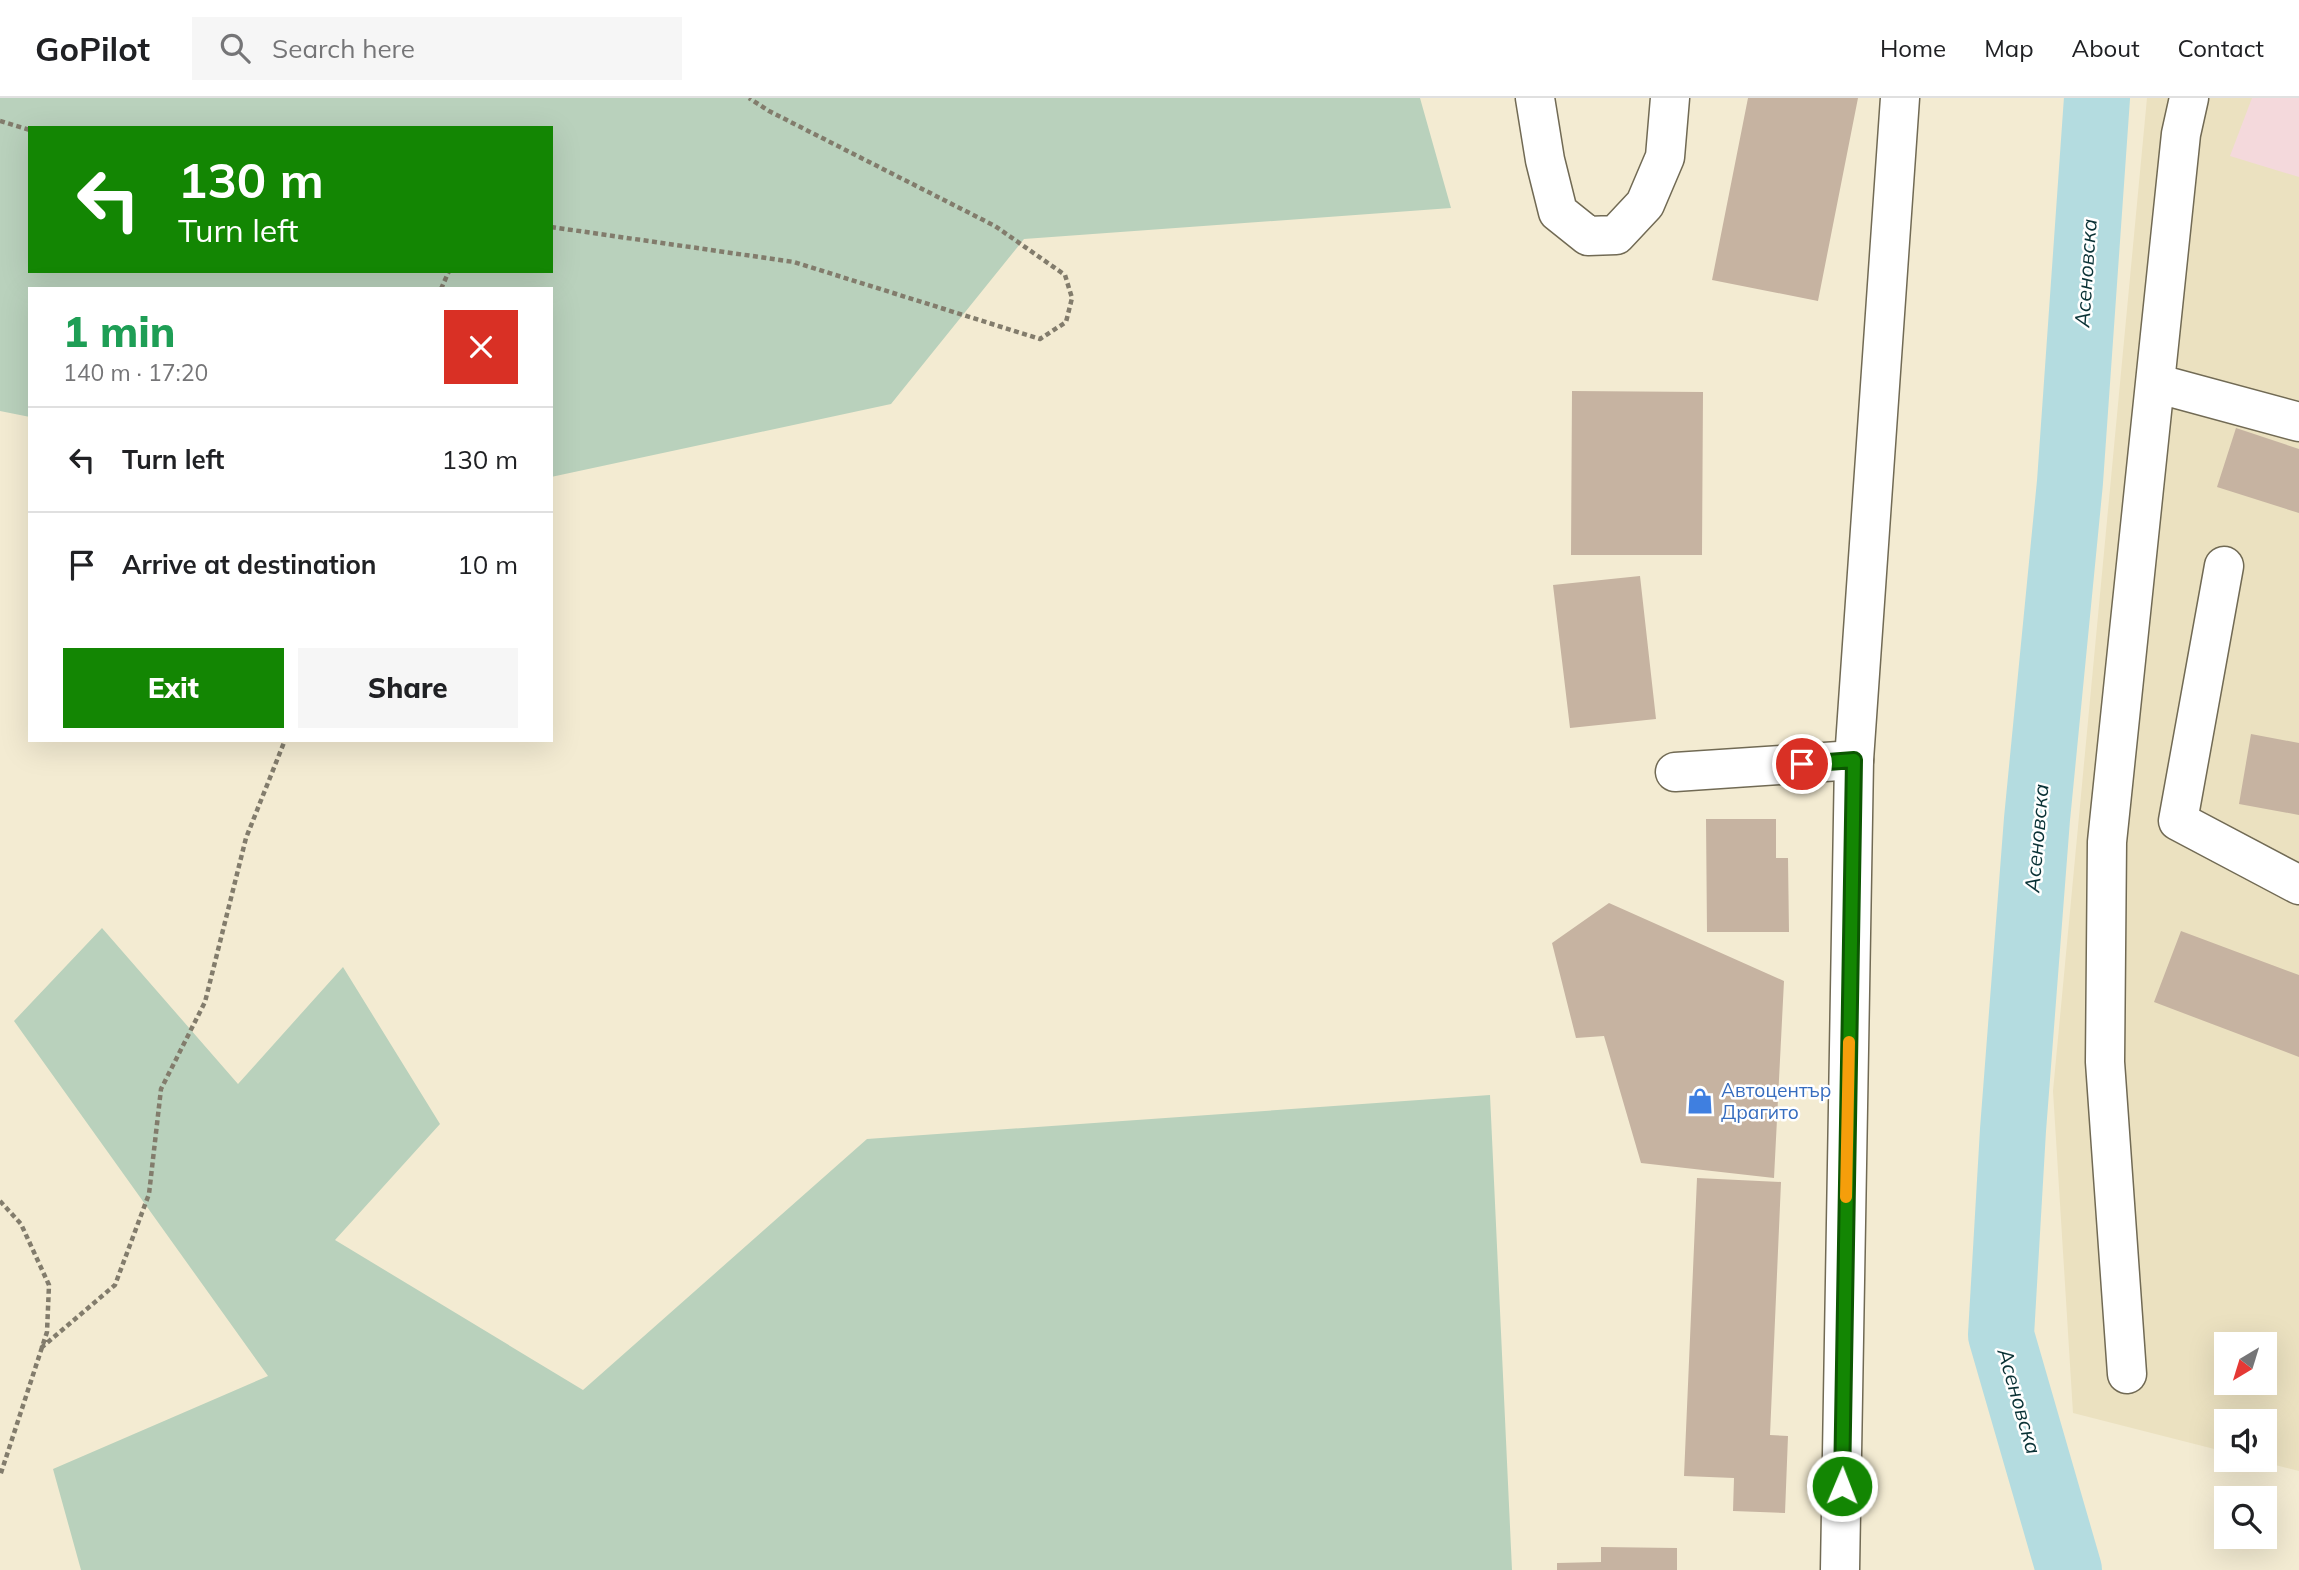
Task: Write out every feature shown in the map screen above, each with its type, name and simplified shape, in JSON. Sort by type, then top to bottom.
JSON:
[{"type":"main road","points":[[1535,98],[1545,160],[1559,212],[1588,236],[1616,235],[1646,204],[1665,157],[1670,98]]},
{"type":"main road","points":[[1840,1570],[1854,760],[1900,98]]},
{"type":"main road","points":[[2127,1374],[2105,1062],[2107,842],[2182,134],[2189,98]]},
{"type":"main road","points":[[2155,383],[2299,422]]},
{"type":"main road","points":[[2224,566],[2178,821],[2299,886]]},
{"type":"main road","points":[[1675,772],[1854,760]]},
{"type":"path","points":[[553,227],[794,262],[1040,339],[1066,322],[1072,298],[1065,275],[995,226],[769,111],[749,98]]},
{"type":"path","points":[[0,121],[28,129]]},
{"type":"path","points":[[41,1348],[115,1285],[149,1194],[162,1089],[205,1002],[246,838],[284,742]]},
{"type":"path","points":[[0,1201],[21,1224],[49,1284],[47,1332],[0,1476]]},
{"type":"shaded area","points":[[2147,98],[2299,98],[2299,1471],[2277,1466],[2277,1409],[2214,1409],[2214,1449],[2073,1413],[2053,1091]]},
{"type":"shaded area","points":[[2252,98],[2299,98],[2299,177],[2230,156]]},
{"type":"green space","points":[[0,98],[1420,98],[1451,208],[1024,239],[891,404],[553,477],[553,287],[28,287],[28,417],[0,411]]},
{"type":"green space","points":[[102,928],[238,1084],[343,967],[440,1124],[335,1240],[583,1390],[867,1139],[1490,1095],[1512,1570],[81,1570],[53,1469],[268,1376],[14,1021]]},
{"type":"building","points":[[1748,98],[1858,98],[1818,301],[1712,280]]},
{"type":"building","points":[[1572,391],[1703,392],[1702,555],[1571,555]]},
{"type":"building","points":[[2236,428],[2299,449],[2299,513],[2217,487]]},
{"type":"building","points":[[1640,576],[1656,719],[1570,728],[1553,585]]},
{"type":"building","points":[[2251,734],[2299,743],[2299,815],[2239,804]]},
{"type":"building","points":[[1706,819],[1776,819],[1776,858],[1788,858],[1789,932],[1707,932]]},
{"type":"building","name":"Автоцентър Драгито","points":[[1609,903],[1784,981],[1774,1178],[1641,1163],[1604,1036],[1576,1038],[1552,943]]},
{"type":"building","points":[[2181,931],[2299,975],[2299,1057],[2154,1002]]},
{"type":"building","points":[[1697,1178],[1781,1182],[1770,1435],[1788,1436],[1785,1513],[1733,1511],[1734,1478],[1684,1476]]},
{"type":"building","points":[[1601,1547],[1677,1548],[1677,1570],[1557,1570],[1557,1563],[1601,1562]]},
{"type":"waterway","name":"Асеновска","points":[[2069,1570],[2001,1335],[2013,1130],[2037,819],[2070,482],[2097,98]]},
{"type":"slow traffic","points":[[1846,1197],[1849,1042]]},
{"type":"place","name":"Автоцентър Драгито","points":[[1700,1101]]},
{"type":"route","points":[[1802,764],[1854,760],[1842,1486]]}]
